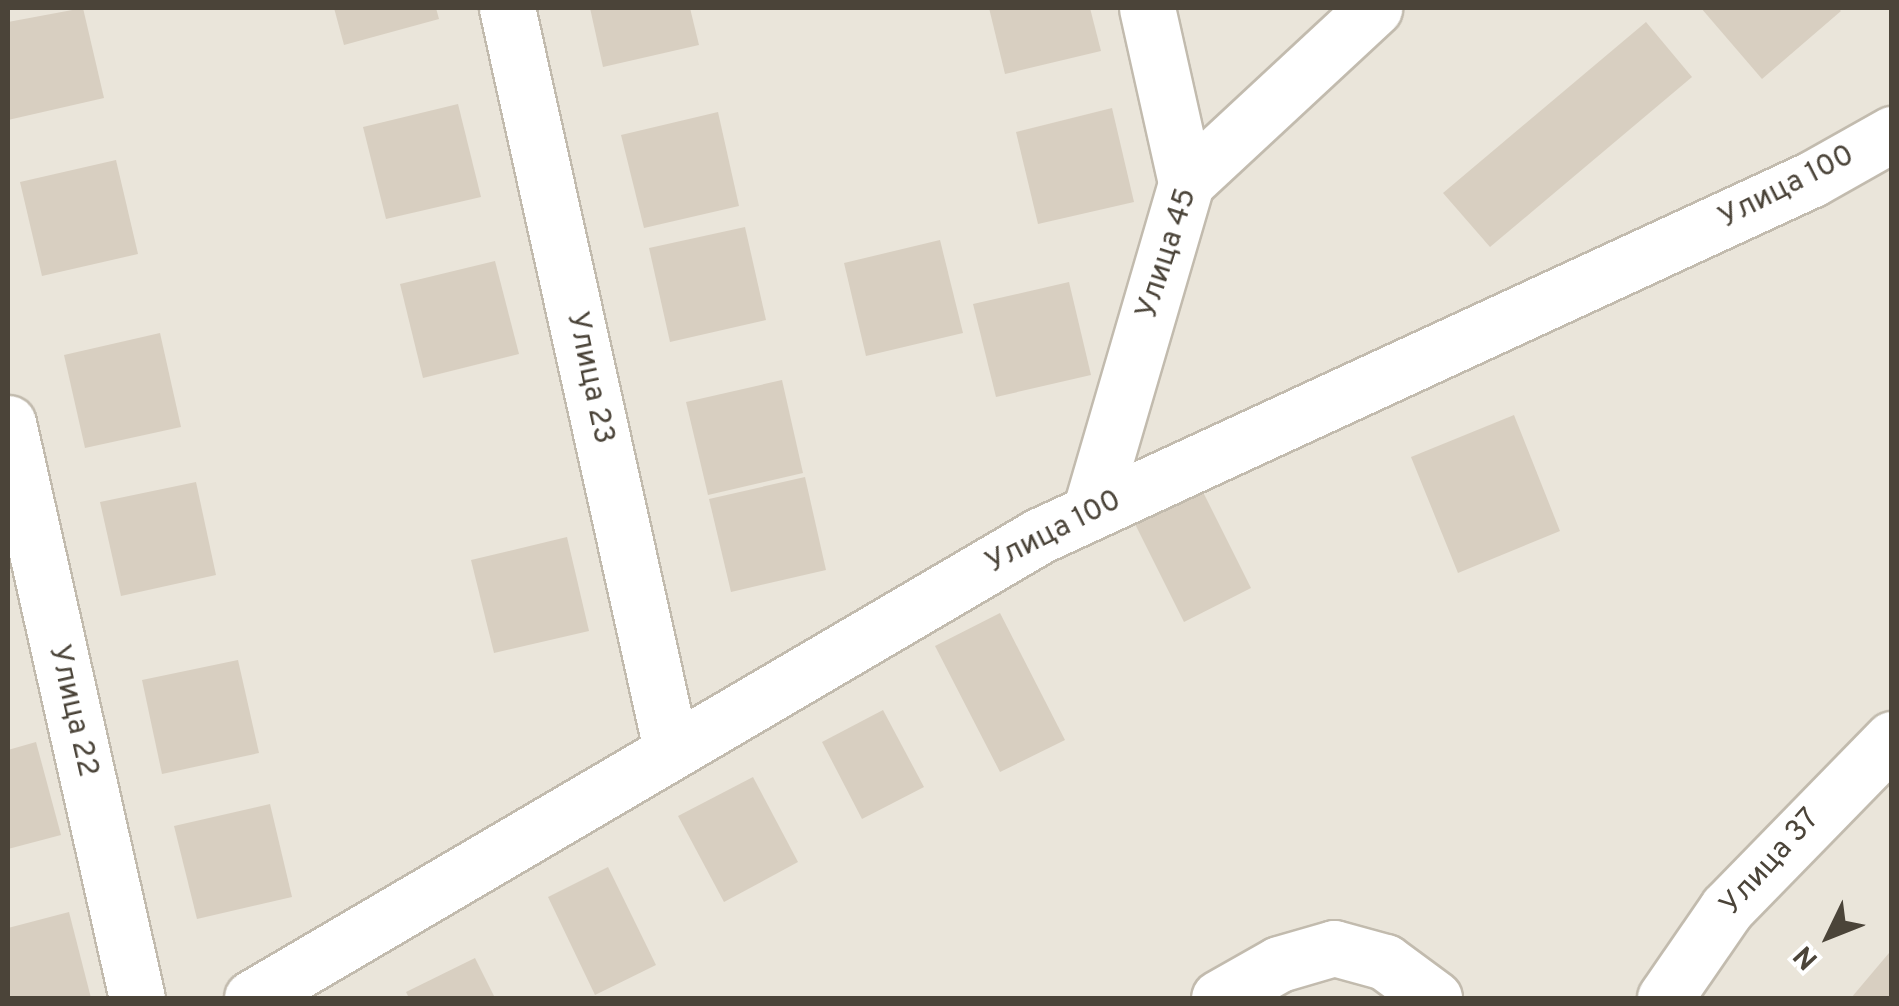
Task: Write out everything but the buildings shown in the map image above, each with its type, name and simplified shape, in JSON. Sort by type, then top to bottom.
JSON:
[{"type":"street","name":"Улица 23","points":[[507,8],[672,749]]},
{"type":"street","points":[[1147,8],[1186,183]]},
{"type":"street","name":"Улица 45","points":[[1090,512],[1186,183],[1374,8]]},
{"type":"street","name":"Улица 100","points":[[252,998],[672,749],[1090,512],[1812,180],[1892,134]]},
{"type":"street","name":"Улица 22","points":[[8,423],[137,998]]},
{"type":"street","name":"Улица 37","points":[[1665,998],[1727,908],[1892,740]]},
{"type":"street","points":[[1219,998],[1334,948],[1385,962],[1434,998]]},
{"type":"shaded area","points":[[8,8],[1891,8],[1891,998],[8,998]]}]
